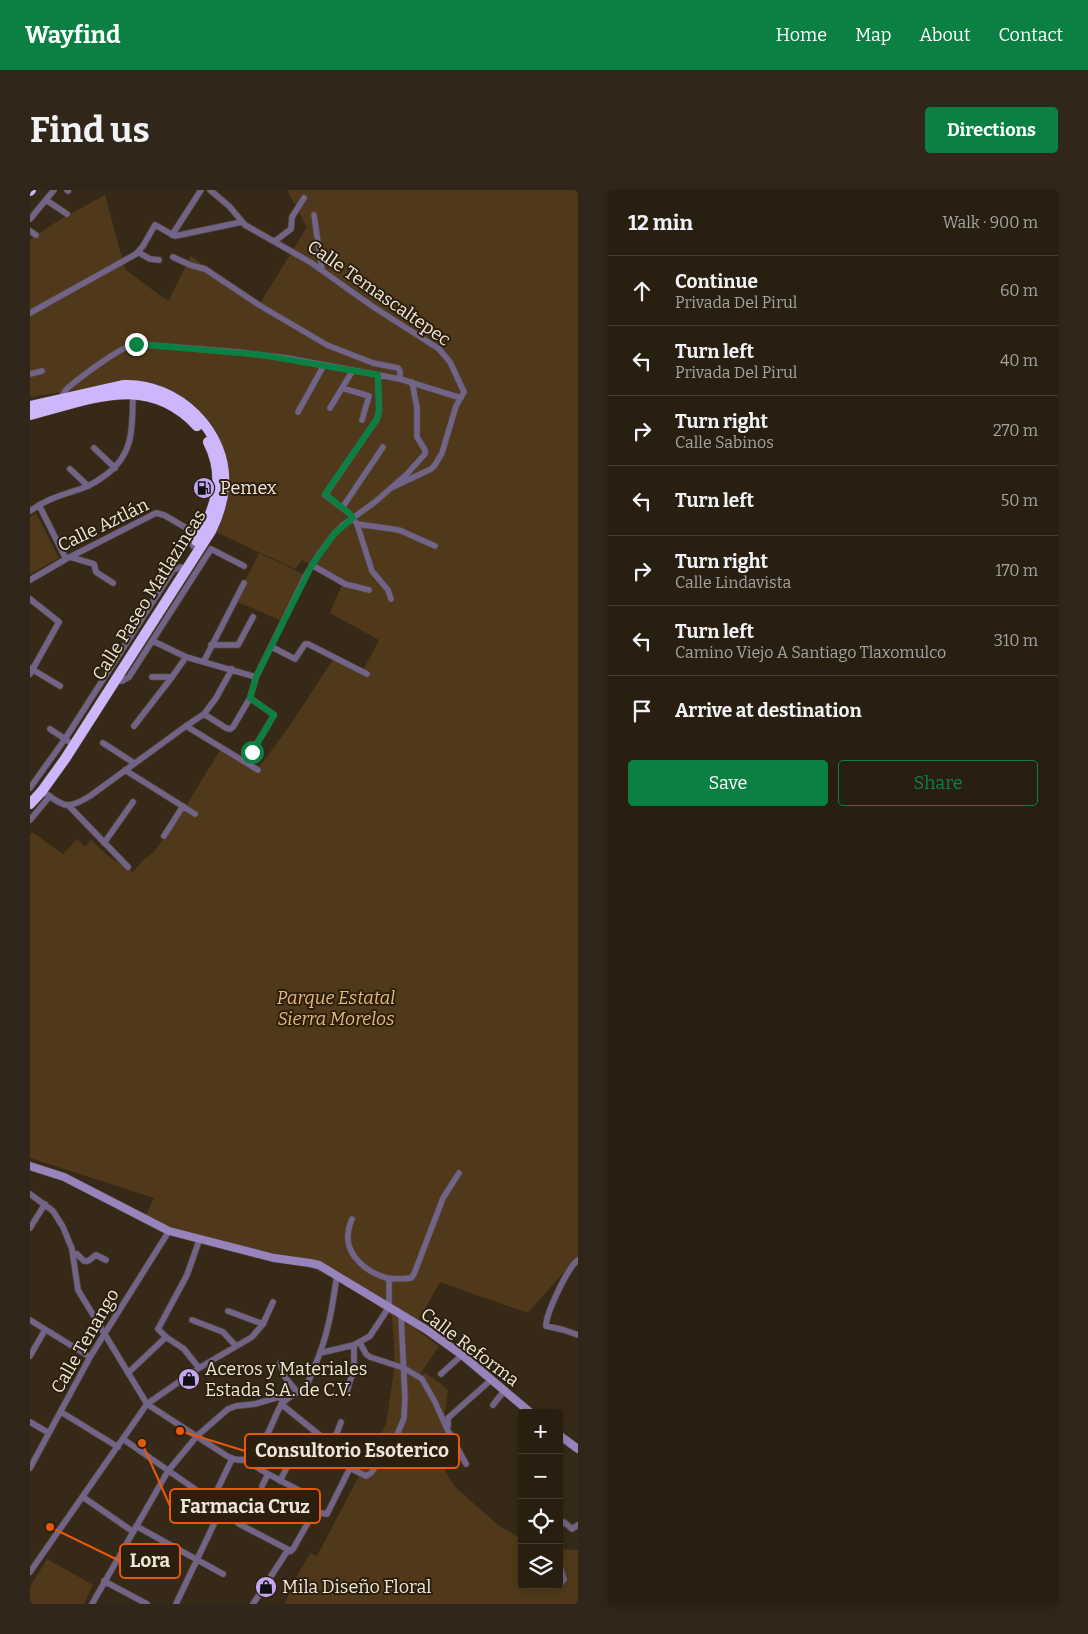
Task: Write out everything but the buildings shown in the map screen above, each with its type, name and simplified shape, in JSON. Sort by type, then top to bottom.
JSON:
[{"type":"highway","name":"Calle Paseo Matlazincas","points":[[30,415],[59,404],[124,385],[136,385],[158,390],[170,395],[189,408],[208,429],[215,440],[222,459],[224,473],[220,511],[207,538],[115,680],[84,722],[66,740],[46,774],[30,794]]},
{"type":"highway","name":"Calle Paseo Matlazincas","points":[[30,406],[59,404],[109,395],[133,393],[154,397],[172,405],[192,420],[205,437],[213,456],[217,483],[213,509],[206,525],[84,722],[46,793],[30,804]]},
{"type":"street","points":[[30,220],[54,190]]},
{"type":"street","points":[[172,235],[201,190]]},
{"type":"street","name":"Calle Temascaltepec","points":[[210,190],[229,206],[249,228],[322,270],[443,353],[450,362],[464,390],[462,398]]},
{"type":"street","points":[[275,242],[291,229],[292,218],[304,198]]},
{"type":"street","points":[[46,200],[67,214]]},
{"type":"street","points":[[314,215],[322,270]]},
{"type":"street","points":[[30,313],[132,257],[138,252],[154,226],[158,225],[172,235],[177,236],[242,222]]},
{"type":"street","points":[[30,231],[36,235]]},
{"type":"street","points":[[138,252],[150,259],[159,260]]},
{"type":"street","points":[[173,257],[205,269],[237,288],[259,305],[328,345],[372,363],[398,368],[400,379]]},
{"type":"street","points":[[59,404],[70,386],[117,352],[132,344],[237,352],[324,365],[400,379],[462,398],[455,410],[442,452],[435,465],[431,469],[391,488]]},
{"type":"street","points":[[298,412],[324,365]]},
{"type":"street","points":[[330,408],[352,370]]},
{"type":"street","points":[[30,374],[42,371]]},
{"type":"street","points":[[378,375],[379,411],[377,419],[326,496],[355,521],[372,571],[388,590],[391,598]]},
{"type":"street","points":[[204,714],[226,728],[232,728],[235,725],[250,698],[256,677],[312,565],[334,534],[355,521],[425,454],[425,450],[417,437],[417,408],[412,382]]},
{"type":"street","points":[[342,388],[369,396],[362,420]]},
{"type":"street","points":[[30,511],[55,496],[88,486],[115,468],[124,457],[130,439],[133,393]]},
{"type":"street","points":[[342,508],[383,447]]},
{"type":"street","points":[[94,448],[115,468]]},
{"type":"street","points":[[70,469],[88,486]]},
{"type":"street","points":[[39,505],[68,558],[94,564],[95,570],[113,583]]},
{"type":"street","name":"Calle Aztlán","points":[[30,580],[153,514],[164,515],[188,530]]},
{"type":"street","points":[[355,521],[399,530],[435,546]]},
{"type":"street","points":[[193,546],[188,530],[206,525]]},
{"type":"street","points":[[115,680],[122,681],[129,677],[212,549],[244,566]]},
{"type":"street","points":[[312,565],[346,584],[369,590]]},
{"type":"street","points":[[30,788],[66,740],[173,570],[180,566]]},
{"type":"street","points":[[204,661],[244,583]]},
{"type":"street","points":[[30,599],[59,622],[31,671],[60,686]]},
{"type":"street","points":[[164,605],[176,604]]},
{"type":"street","points":[[211,645],[237,646],[253,616]]},
{"type":"street","points":[[153,641],[186,656],[256,677]]},
{"type":"street","points":[[272,647],[297,658],[304,645],[308,644],[367,674]]},
{"type":"street","points":[[134,726],[186,656]]},
{"type":"street","points":[[30,820],[46,793],[64,805],[78,804],[204,714],[216,698],[232,669]]},
{"type":"street","points":[[152,677],[172,677]]},
{"type":"street","points":[[250,698],[274,715],[252,752]]},
{"type":"street","points":[[186,726],[258,770]]},
{"type":"street","points":[[50,730],[66,740]]},
{"type":"street","points":[[103,743],[134,763]]},
{"type":"street","points":[[125,770],[195,814]]},
{"type":"street","points":[[104,844],[133,802]]},
{"type":"street","points":[[69,806],[128,867]]},
{"type":"street","points":[[164,836],[183,806]]},
{"type":"street","name":"Calle Reforma","points":[[30,1166],[64,1176],[169,1231],[274,1258],[315,1264],[337,1275],[427,1330],[462,1355],[526,1409]]},
{"type":"street","points":[[352,1219],[348,1242],[353,1256],[362,1266],[389,1279],[408,1278],[412,1276],[443,1198],[459,1173]]},
{"type":"street","points":[[30,1194],[55,1213],[68,1235],[78,1290],[147,1404],[232,1458],[245,1460],[304,1493]]},
{"type":"street","points":[[30,1228],[45,1204]]},
{"type":"street","name":"Calle Tenango","points":[[30,1468],[90,1357],[169,1231]]},
{"type":"street","points":[[199,1368],[184,1349],[158,1331],[158,1328],[187,1275],[200,1238]]},
{"type":"street","points":[[77,1254],[84,1261],[88,1261],[96,1255],[106,1260]]},
{"type":"street","points":[[578,1260],[569,1270],[551,1306],[546,1326],[578,1335]]},
{"type":"street","points":[[245,1460],[251,1457],[266,1438],[283,1402],[303,1388],[308,1382],[329,1329],[337,1275]]},
{"type":"street","points":[[320,1353],[354,1345],[370,1336],[389,1307],[389,1279]]},
{"type":"street","points":[[30,1572],[147,1404],[199,1368],[252,1337],[263,1324],[273,1302]]},
{"type":"street","points":[[228,1311],[263,1324]]},
{"type":"street","points":[[350,1468],[366,1476],[370,1473],[398,1435],[404,1418],[401,1315]]},
{"type":"street","points":[[30,1320],[90,1357]]},
{"type":"street","points":[[192,1320],[223,1332],[236,1346]]},
{"type":"street","points":[[30,1356],[45,1330]]},
{"type":"street","points":[[128,1373],[166,1337]]},
{"type":"street","points":[[360,1342],[366,1354],[370,1357],[404,1368],[417,1376],[426,1385],[466,1464]]},
{"type":"street","points":[[347,1391],[354,1368],[354,1345]]},
{"type":"street","points":[[441,1374],[462,1355]]},
{"type":"street","points":[[280,1363],[286,1378],[297,1392]]},
{"type":"street","points":[[447,1429],[448,1418],[491,1380]]},
{"type":"street","points":[[493,1405],[504,1391]]},
{"type":"street","points":[[92,1604],[168,1471],[197,1436],[210,1423],[232,1407],[255,1404],[281,1397],[283,1402],[350,1460],[350,1468],[326,1514],[314,1512],[291,1551],[286,1554],[253,1604]]},
{"type":"street","points":[[61,1412],[118,1446]]},
{"type":"street","points":[[30,1422],[49,1433]]},
{"type":"street","points":[[332,1446],[341,1422]]},
{"type":"street","points":[[123,1439],[212,1500],[221,1510],[241,1525],[291,1551]]},
{"type":"street","points":[[563,1439],[578,1449]]},
{"type":"street","points":[[280,1481],[291,1459],[294,1444]]},
{"type":"street","points":[[212,1500],[232,1458]]},
{"type":"street","points":[[262,1486],[268,1474]]},
{"type":"street","points":[[83,1497],[134,1529],[222,1574]]},
{"type":"street","points":[[176,1604],[221,1510]]},
{"type":"street","points":[[563,1523],[572,1529],[578,1525]]},
{"type":"street","points":[[104,1581],[147,1604]]},
{"type":"green space","name":"Parque Estatal Sierra Morelos","points":[[287,190],[578,190],[578,1256],[528,1313],[440,1282],[414,1328],[439,1346],[418,1378],[420,1381],[424,1372],[448,1391],[443,1429],[456,1455],[444,1469],[454,1486],[499,1526],[518,1537],[518,1589],[563,1589],[563,1549],[578,1550],[578,1604],[285,1604],[292,1585],[310,1553],[317,1556],[386,1424],[395,1363],[392,1316],[360,1293],[287,1255],[278,1259],[184,1233],[145,1217],[154,1198],[30,1158],[30,835],[32,832],[63,854],[77,839],[85,847],[91,840],[108,856],[133,872],[144,859],[153,853],[176,822],[222,747],[257,770],[290,725],[334,658],[362,672],[379,640],[330,613],[342,585],[302,560],[295,569],[205,527],[218,487],[205,427],[179,400],[135,381],[30,397],[30,241],[61,219],[105,195],[125,269],[162,297],[169,300],[191,256],[259,305],[307,227]]},
{"type":"green space","points":[[36,513],[59,558],[30,574],[30,517]]},
{"type":"green space","points":[[259,553],[303,574],[280,620],[235,601]]},
{"type":"green space","points":[[47,1559],[93,1585],[84,1604],[30,1604],[30,1587]]},
{"type":"place","name":"Pemex","points":[[204,488]]},
{"type":"place","name":"Aceros y Materiales Estada S.A. de C.V.","points":[[189,1379]]},
{"type":"place","name":"Consultorio Esoterico","points":[[180,1431]]},
{"type":"place","name":"Farmacia Cruz","points":[[142,1443]]},
{"type":"place","name":"Lora","points":[[50,1527]]},
{"type":"place","name":"Mila Diseño Floral","points":[[266,1587]]},
{"type":"route","points":[[136,344],[261,355],[378,375],[379,411],[377,419],[325,494],[353,518],[334,534],[312,565],[256,677],[250,698],[274,715],[252,752]]}]
